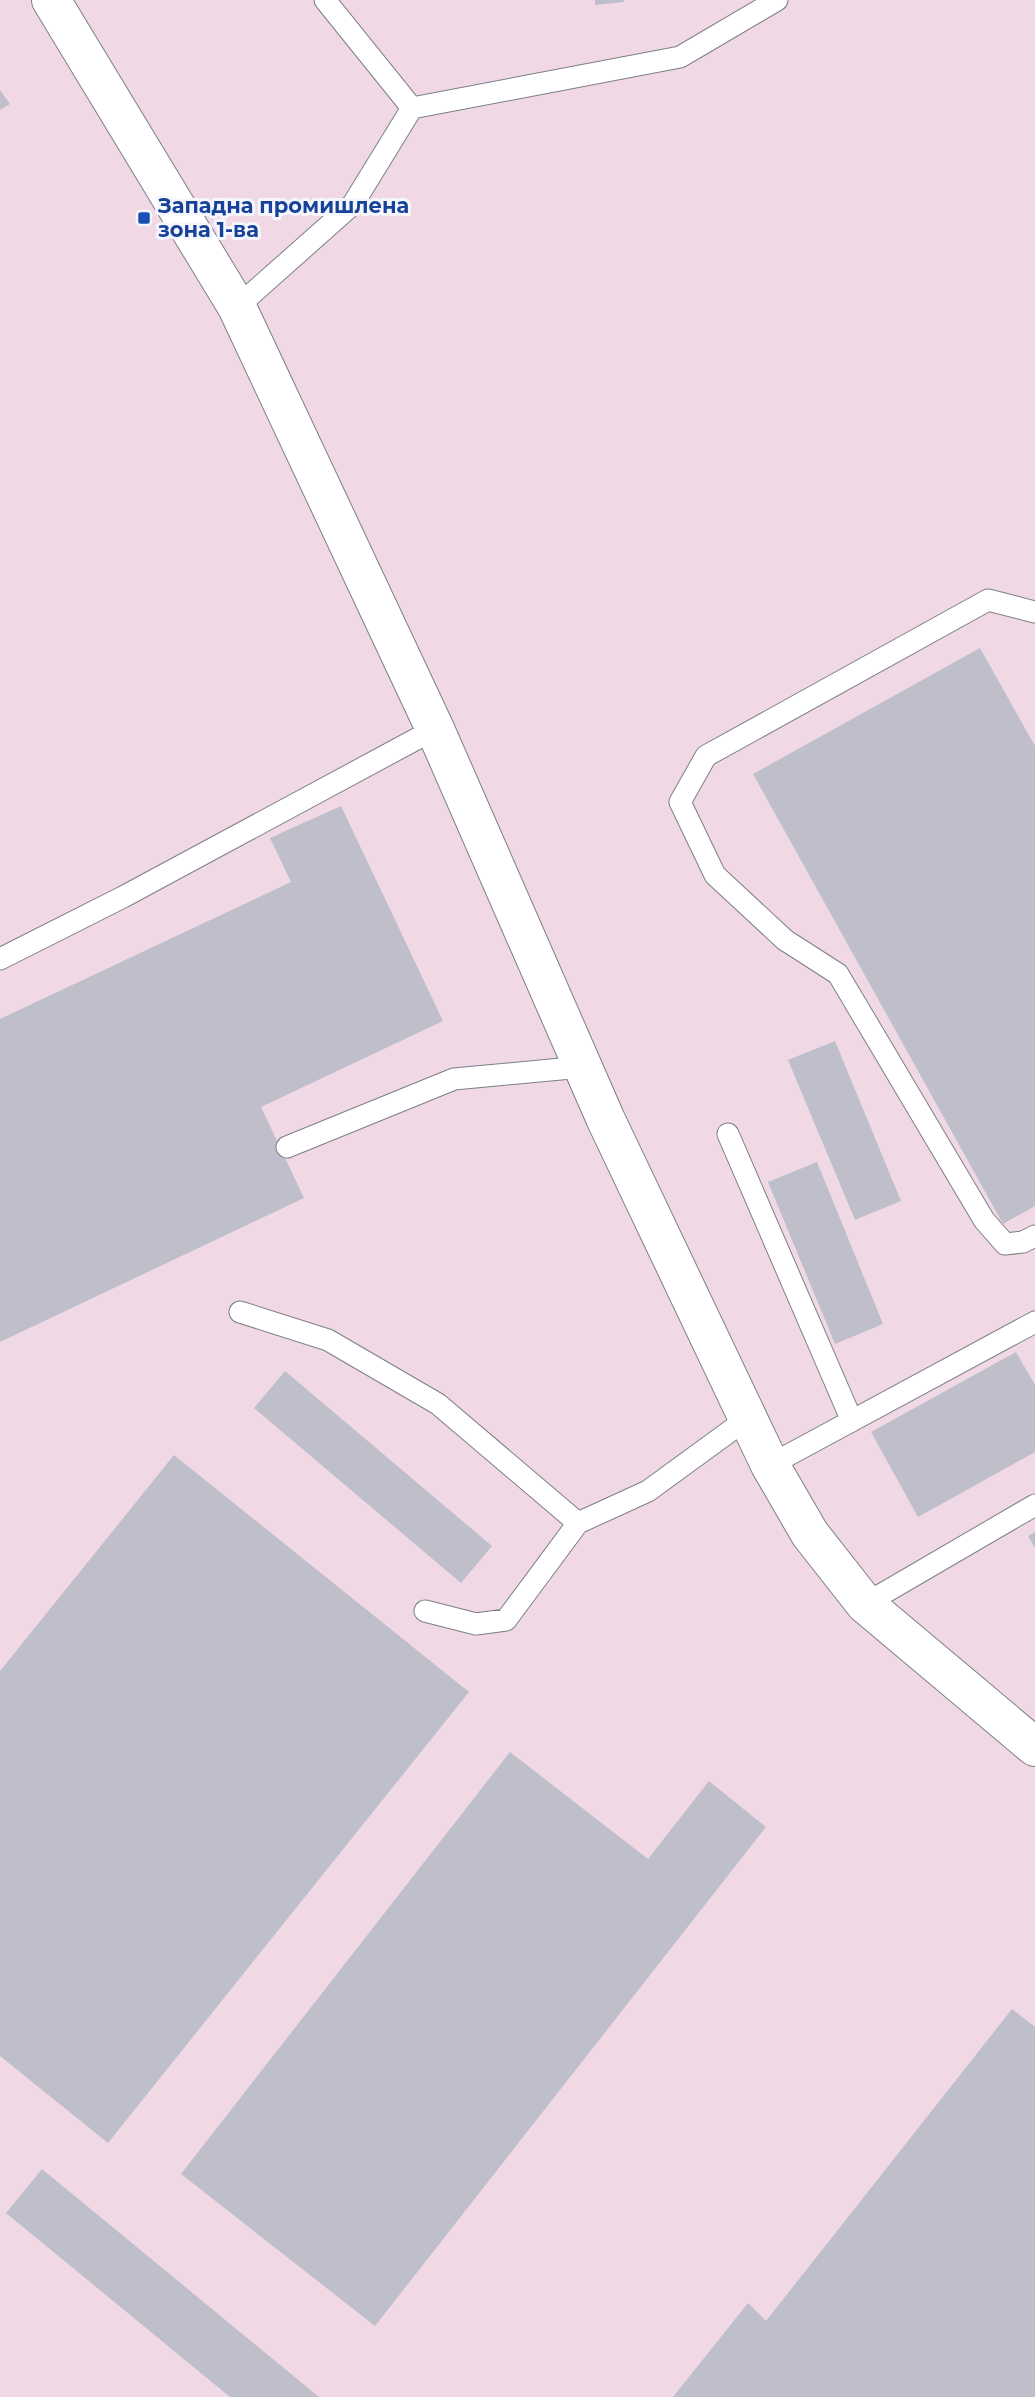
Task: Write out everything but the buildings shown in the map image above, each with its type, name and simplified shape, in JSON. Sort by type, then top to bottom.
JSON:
[{"type":"street","points":[[51,0],[237,307],[435,729],[582,1067],[770,1465],[810,1534],[865,1604],[1035,1747]]},
{"type":"lane","points":[[325,0],[412,108]]},
{"type":"lane","points":[[237,307],[353,204],[412,108],[680,57],[777,0]]},
{"type":"lane","points":[[1035,612],[988,600],[706,756],[680,802],[715,875],[785,940],[838,974],[984,1220],[1004,1244],[1023,1242],[1035,1236]]},
{"type":"lane","points":[[0,959],[123,897],[435,729]]},
{"type":"lane","points":[[287,1147],[454,1079],[582,1067]]},
{"type":"lane","points":[[728,1134],[852,1421]]},
{"type":"lane","points":[[240,1312],[328,1340],[438,1404],[578,1523]]},
{"type":"lane","points":[[770,1465],[1035,1322]]},
{"type":"lane","points":[[425,1611],[476,1624],[506,1620],[578,1523],[648,1492],[748,1418]]},
{"type":"lane","points":[[865,1604],[1035,1505]]},
{"type":"shaded area","points":[[0,0],[1035,0],[1035,2397],[0,2397]]},
{"type":"place","name":"Западна промишлена зона 1-ва","points":[[144,218]]}]
